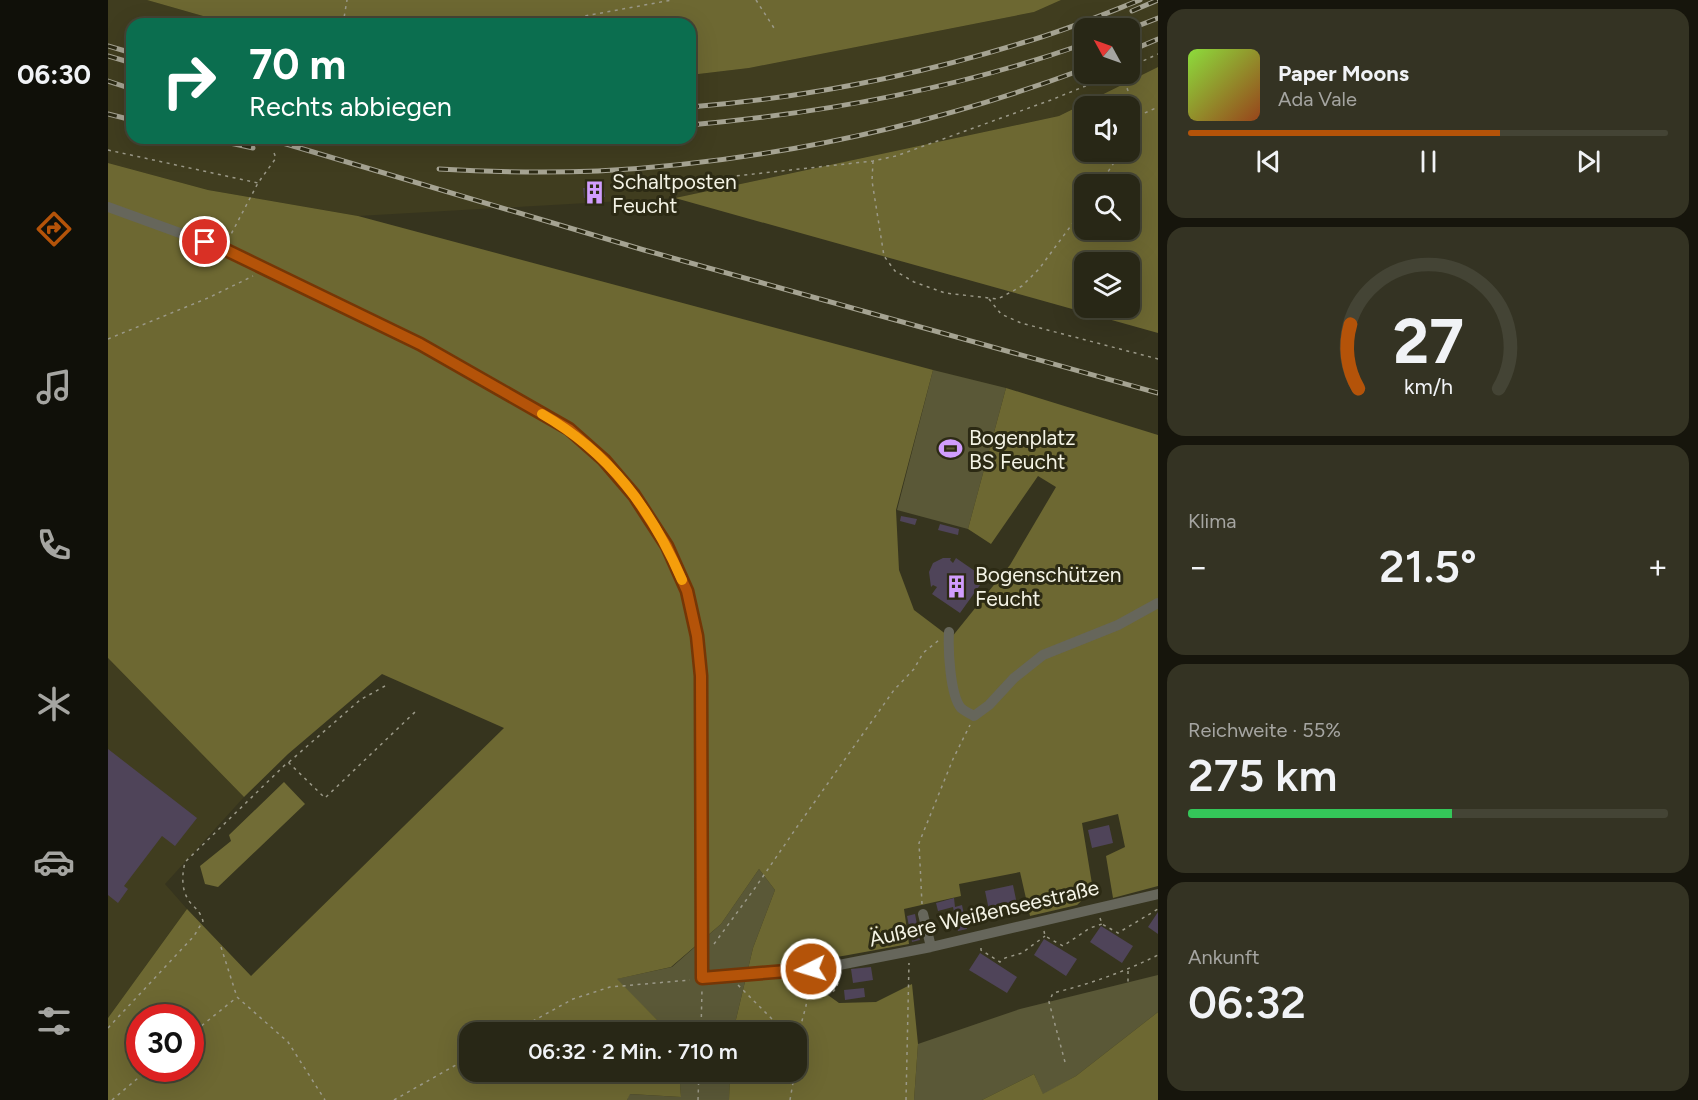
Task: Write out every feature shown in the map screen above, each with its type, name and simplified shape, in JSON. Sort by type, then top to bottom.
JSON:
[{"type":"street","points":[[108,207],[224,249],[420,344],[569,429],[604,460],[634,495],[667,546],[687,591],[697,636],[701,676],[702,978]]},
{"type":"street","points":[[949,636],[948,652],[953,686],[961,708],[974,716],[989,705],[1014,678],[1043,655],[1118,625],[1158,603]]},
{"type":"street","name":"Äußere Weißenseestraße","points":[[702,978],[839,965],[909,952],[1158,894]]},
{"type":"street","points":[[923,914],[931,947]]},
{"type":"path","points":[[344,18],[348,0]]},
{"type":"path","points":[[574,18],[672,0]]},
{"type":"path","points":[[756,0],[774,28]]},
{"type":"path","points":[[1140,62],[1158,54]]},
{"type":"path","points":[[626,188],[873,161],[896,156],[1089,84]]},
{"type":"path","points":[[1140,115],[1158,107]]},
{"type":"path","points":[[108,150],[258,183]]},
{"type":"path","points":[[224,249],[258,183],[276,158],[274,153]]},
{"type":"path","points":[[873,161],[872,181],[884,256],[895,271],[914,282],[945,293],[998,299],[1022,286],[1039,269],[1074,222]]},
{"type":"path","points":[[108,339],[208,298],[266,269]]},
{"type":"path","points":[[988,298],[1001,314],[1021,323],[1158,359]]},
{"type":"path","points":[[702,956],[755,888],[894,690],[914,669],[923,653],[938,640],[949,636]]},
{"type":"path","points":[[108,1028],[194,936],[203,921],[200,911],[189,900],[182,876],[185,862],[288,762],[360,700],[385,686]]},
{"type":"path","points":[[288,762],[325,798],[415,712]]},
{"type":"path","points":[[923,914],[919,843],[953,759],[974,716]]},
{"type":"path","points":[[1098,908],[1102,924],[1118,933],[1158,909]]},
{"type":"path","points":[[1042,920],[1045,936]]},
{"type":"path","points":[[1045,936],[1063,946],[1090,928],[1102,924]]},
{"type":"path","points":[[978,935],[981,950],[1000,962],[1005,958],[1022,953],[1045,936]]},
{"type":"path","points":[[221,947],[237,997],[288,1042],[325,1100]]},
{"type":"path","points":[[906,1100],[909,952]]},
{"type":"path","points":[[1065,1062],[1049,1002],[1053,993],[1093,983],[1128,970],[1158,955]]},
{"type":"path","points":[[815,968],[821,984],[826,991],[832,993],[837,987],[839,965]]},
{"type":"path","points":[[802,1022],[815,968]]},
{"type":"path","points":[[1128,970],[1128,982]]},
{"type":"path","points":[[729,976],[775,1022]]},
{"type":"path","points":[[531,1022],[573,999],[610,987],[702,978],[700,1022]]},
{"type":"path","points":[[204,1024],[237,997]]},
{"type":"path","points":[[394,1100],[459,1063]]},
{"type":"path","points":[[112,1100],[133,1082]]},
{"type":"path","points":[[698,1100],[699,1082]]},
{"type":"path","points":[[790,1100],[793,1082]]},
{"type":"shaded area","points":[[108,0],[147,0],[210,18],[126,18],[126,144],[696,144],[696,74],[749,68],[1034,12],[1061,0],[1158,0],[1158,67],[1140,76],[1140,18],[1074,18],[1074,84],[1124,84],[1099,96],[1074,96],[1074,109],[1059,116],[675,198],[358,216],[208,190],[108,163]]},
{"type":"shaded area","points":[[147,0],[1061,0],[1034,12],[749,68],[696,74],[696,18],[210,18]]},
{"type":"shaded area","points":[[1158,67],[1158,333],[1104,318],[1140,318],[1140,252],[1074,252],[1074,310],[675,198],[1059,116],[1074,109],[1074,162],[1140,162],[1140,96],[1099,96],[1124,84],[1140,84],[1140,76]]},
{"type":"shaded area","points":[[108,163],[208,190],[358,216],[933,370],[896,510],[899,570],[914,610],[951,638],[1010,565],[1056,487],[1038,476],[991,544],[968,529],[1006,388],[1158,435],[1158,886],[1113,898],[1106,856],[1125,847],[1118,814],[1082,823],[1093,890],[1077,905],[1030,916],[1020,872],[959,884],[961,896],[904,909],[909,944],[815,961],[814,985],[839,1003],[876,1002],[912,984],[918,1044],[914,1100],[729,1100],[730,1082],[807,1082],[807,1022],[735,1022],[753,948],[775,890],[759,869],[721,924],[671,967],[617,979],[659,1022],[459,1022],[459,1082],[680,1082],[681,1097],[630,1094],[627,1100],[108,1100],[108,1018],[187,909],[251,976],[504,728],[382,674],[288,754],[244,797],[108,658]]},
{"type":"shaded area","name":"Bogenplatz BS Feucht","points":[[933,370],[1006,388],[968,529],[897,510]]},
{"type":"shaded area","points":[[108,658],[244,797],[165,884],[187,909],[108,1018]]},
{"type":"shaded area","points":[[284,782],[305,804],[218,887],[205,884],[200,866],[231,841],[229,835]]},
{"type":"shaded area","points":[[759,869],[775,890],[753,948],[735,1022],[659,1022],[616,979],[672,967],[721,924]]},
{"type":"shaded area","points":[[1158,975],[1158,1012],[1076,1076],[1043,1095],[1034,1074],[982,1100],[914,1100],[918,1044],[1020,1009]]},
{"type":"shaded area","points":[[1158,1012],[1158,1100],[982,1100],[1034,1074],[1043,1094],[1076,1076]]},
{"type":"shaded area","points":[[680,1082],[730,1082],[729,1100],[627,1100],[629,1094],[681,1097]]},
{"type":"building","name":"Schaltposten Feucht","points":[[604,187],[605,197],[584,198],[583,188]]},
{"type":"building","points":[[901,516],[917,519],[915,525],[900,521]]},
{"type":"building","points":[[940,524],[959,529],[958,535],[938,530]]},
{"type":"building","name":"Bogenschützen Feucht","points":[[943,558],[951,558],[953,563],[956,558],[985,578],[960,613],[932,594],[937,587],[933,585],[931,587],[929,572],[933,563]]},
{"type":"building","points":[[108,749],[197,818],[175,846],[162,836],[124,886],[128,889],[118,903],[108,895]]},
{"type":"building","points":[[1109,825],[1113,843],[1092,848],[1088,830]]},
{"type":"building","points":[[1013,885],[1018,909],[990,915],[985,891]]},
{"type":"building","points":[[954,898],[955,907],[962,905],[967,929],[958,931],[953,907],[938,911],[936,903]]},
{"type":"building","points":[[1158,912],[1158,934],[1148,927]]},
{"type":"building","points":[[915,914],[920,940],[912,942],[907,916]]},
{"type":"building","points":[[1101,926],[1133,946],[1122,963],[1090,942]]},
{"type":"building","points":[[1044,939],[1077,959],[1066,976],[1034,955]]},
{"type":"building","points":[[980,953],[1017,977],[1007,993],[969,970]]},
{"type":"building","points":[[871,967],[873,980],[853,983],[851,969]]},
{"type":"building","points":[[864,988],[865,997],[845,1000],[844,990]]},
{"type":"railway","points":[[696,106],[775,98],[901,75],[1040,38],[1140,0]]},
{"type":"railway","points":[[1132,11],[1158,0]]},
{"type":"railway","points":[[1140,25],[1158,18]]},
{"type":"railway","points":[[1140,47],[1158,39]]},
{"type":"railway","points":[[108,46],[126,51]]},
{"type":"railway","points":[[696,124],[791,114],[890,97],[987,74],[1074,47]]},
{"type":"railway","points":[[108,56],[126,61]]},
{"type":"railway","points":[[439,169],[518,172],[598,171],[660,166],[784,150],[906,124],[966,108],[1074,73]]},
{"type":"railway","points":[[108,81],[126,87]]},
{"type":"railway","points":[[108,114],[126,118]]},
{"type":"railway","points":[[235,144],[253,148]]},
{"type":"railway","points":[[286,144],[644,250],[1158,393]]},
{"type":"slow traffic","points":[[542,414],[569,429],[604,460],[634,495],[667,546],[682,580]]},
{"type":"place","name":"Schaltposten Feucht","points":[[594,193]]},
{"type":"place","name":"Bogenplatz BS Feucht","points":[[951,449]]},
{"type":"place","name":"Bogenschützen Feucht","points":[[957,586]]},
{"type":"route","points":[[205,242],[224,249],[420,344],[569,429],[604,460],[634,495],[667,546],[687,591],[697,636],[701,676],[702,978],[811,969]]}]
